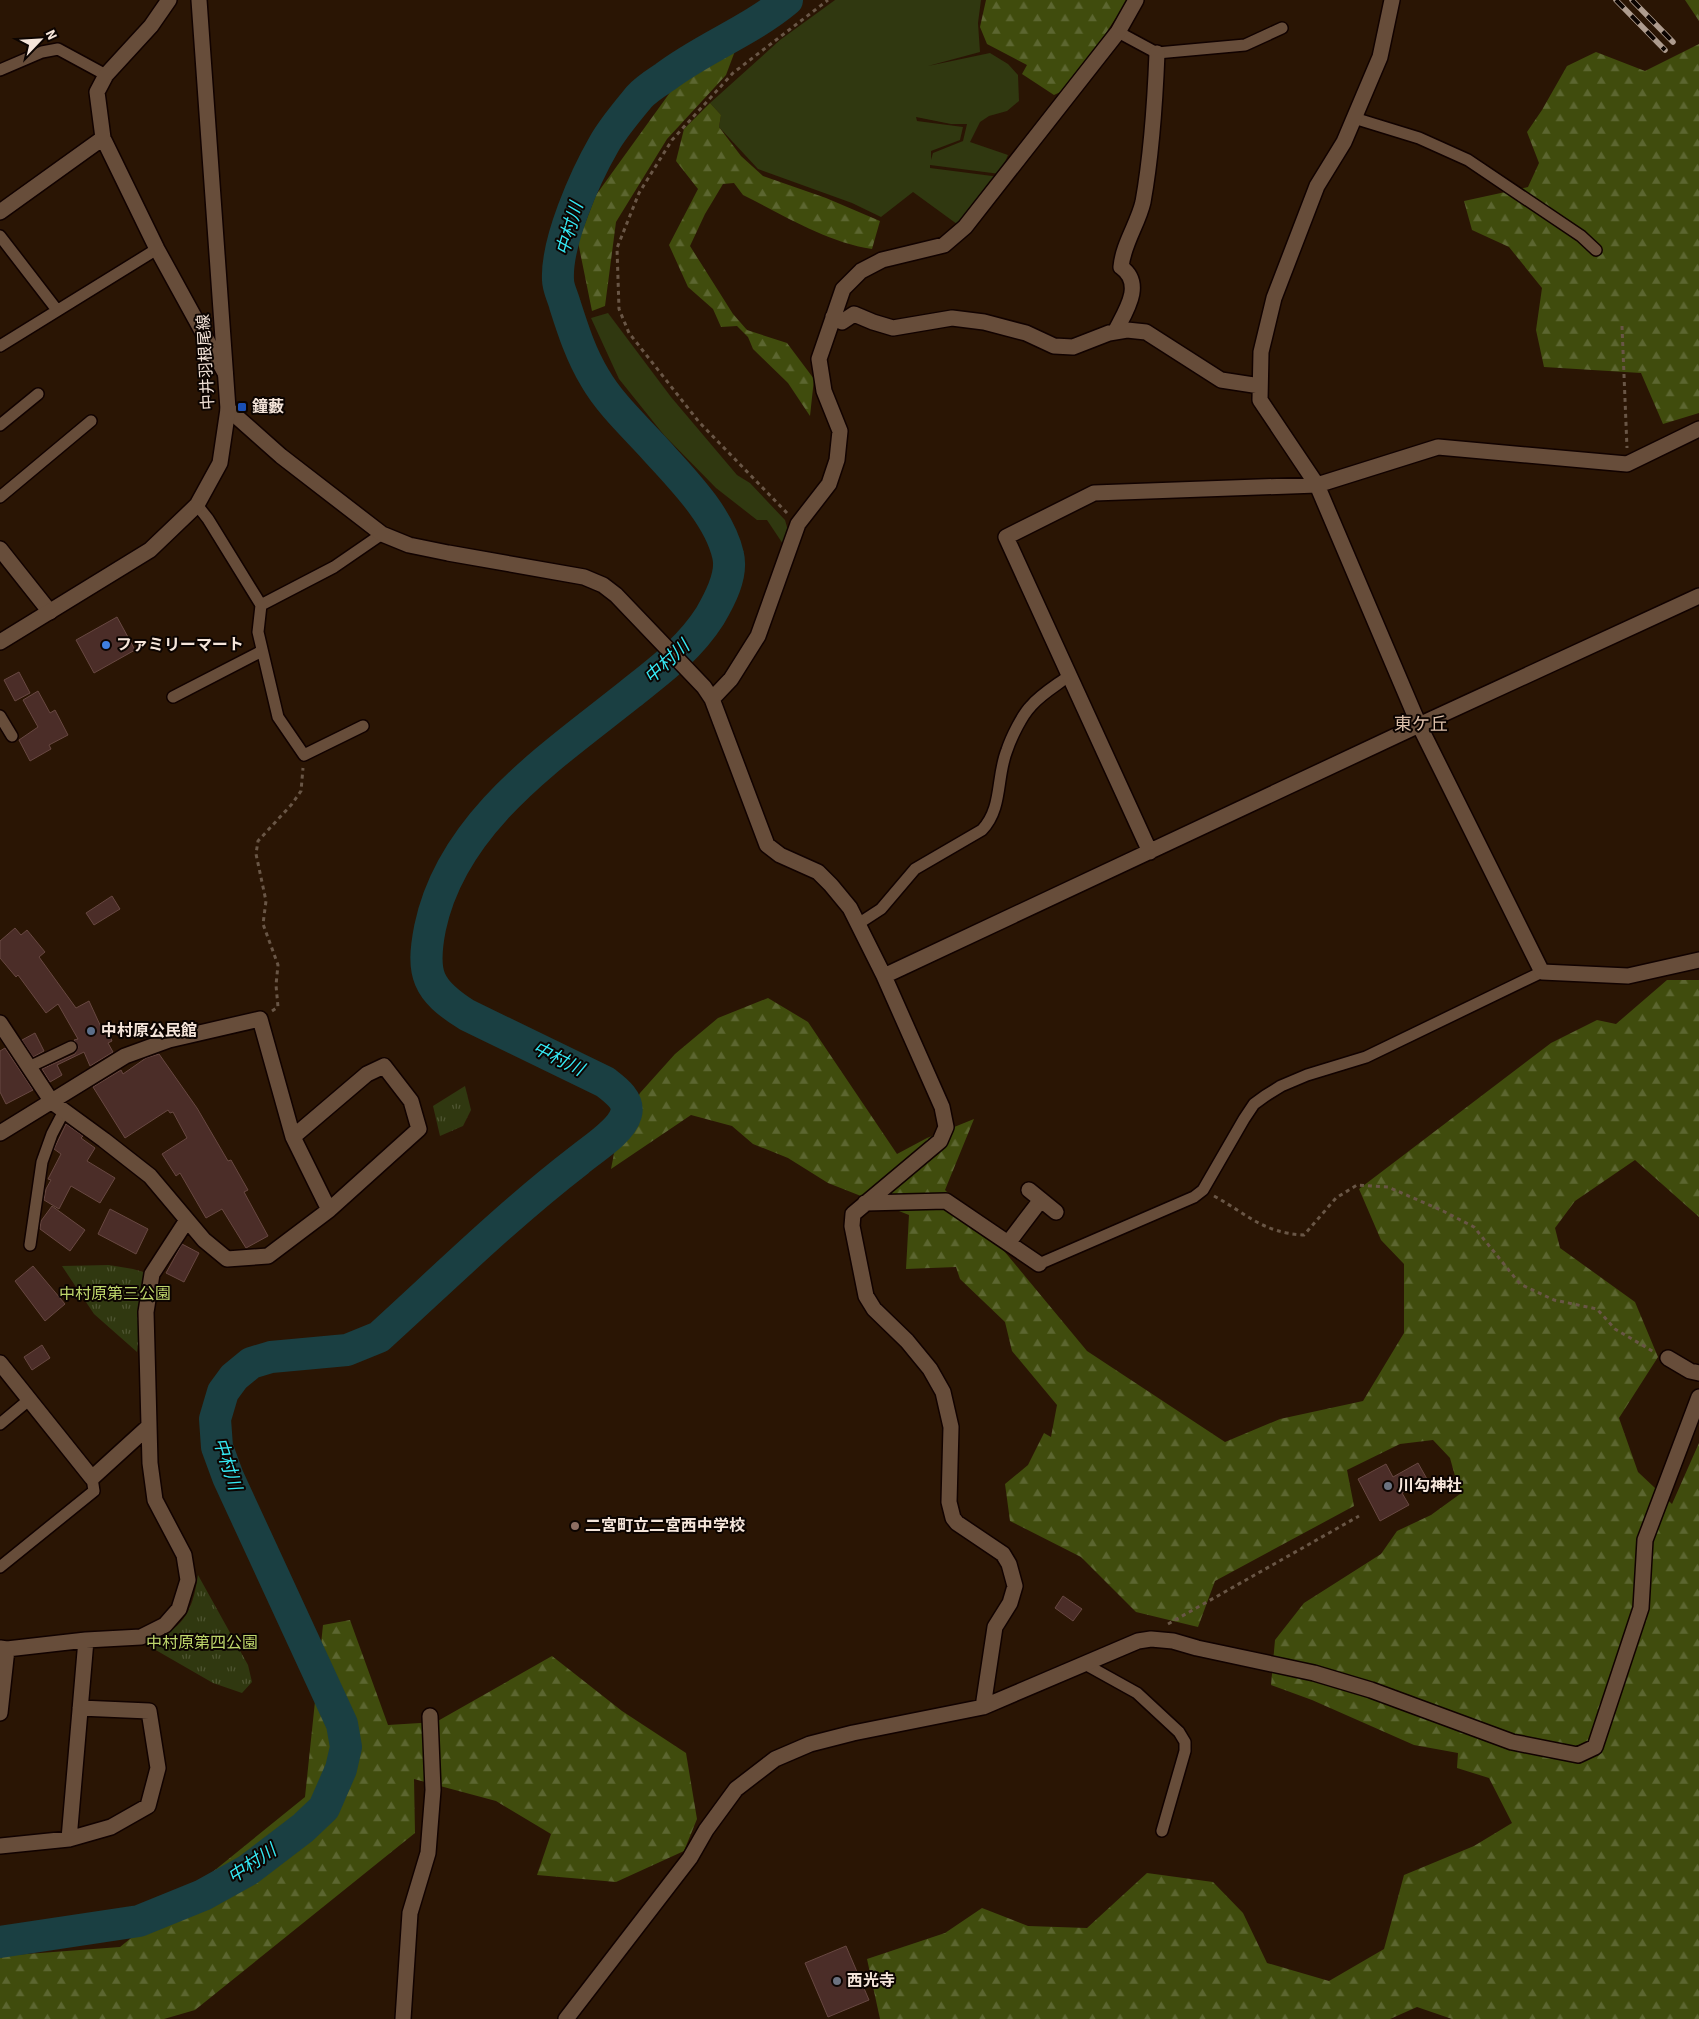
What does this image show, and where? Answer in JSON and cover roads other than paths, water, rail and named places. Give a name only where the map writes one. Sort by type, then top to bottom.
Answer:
[{"type":"street","points":[[168,0],[151,26],[106,75],[97,92],[103,138],[157,249],[225,373]]},
{"type":"street","name":"中井羽根尾線","points":[[0,642],[150,550],[197,505],[220,463],[228,409],[199,0]]},
{"type":"street","points":[[708,693],[731,679],[758,636],[798,524],[829,484],[838,460],[840,431],[824,391],[819,359],[843,289],[861,271],[891,258],[944,245],[965,227],[1118,32],[1136,0]]},
{"type":"street","points":[[1392,0],[1380,57],[1344,142],[1317,186],[1274,298],[1261,352],[1260,400],[1316,485],[1419,725],[1542,972],[1628,976],[1699,960]]},
{"type":"street","points":[[1115,332],[1130,300],[1133,283],[1130,273],[1121,267],[1122,256],[1142,204],[1153,137],[1158,53]]},
{"type":"street","points":[[0,212],[103,138]]},
{"type":"street","points":[[833,317],[842,322],[854,314],[893,328],[952,318],[984,322],[1026,333],[1054,346],[1073,347],[1115,332],[1127,330],[1146,332],[1221,380],[1260,386]]},
{"type":"street","points":[[228,409],[282,456],[382,534],[409,545],[448,554],[584,576],[603,585],[616,595],[656,635],[708,693],[767,844],[780,855],[818,872],[832,885],[850,908],[884,976],[942,1107],[946,1127],[940,1141],[853,1214],[852,1226],[866,1296],[874,1309],[907,1341],[930,1369],[943,1392],[952,1427],[949,1502],[953,1518],[957,1523],[1003,1554],[1010,1564],[1013,1575],[1013,1596],[995,1627],[983,1707]]},
{"type":"street","points":[[1150,852],[1006,537],[1094,492],[1316,485],[1438,447],[1628,464],[1699,430]]},
{"type":"street","points":[[0,549],[50,612]]},
{"type":"street","points":[[884,976],[1699,596]]},
{"type":"street","points":[[0,1133],[125,1056],[169,1040],[260,1019],[293,1138],[329,1210]]},
{"type":"street","points":[[0,1023],[52,1102],[150,1176],[204,1240],[227,1259],[268,1256],[329,1210],[419,1129],[411,1101],[384,1066],[367,1074],[293,1138]]},
{"type":"street","points":[[1029,1190],[1056,1212]]},
{"type":"street","points":[[1008,1243],[1040,1200]]},
{"type":"street","points":[[865,1203],[946,1201],[1038,1264]]},
{"type":"street","points":[[0,1714],[4,1648],[141,1637],[165,1625],[179,1609],[188,1580],[184,1555],[156,1500],[150,1463],[146,1312],[152,1274],[187,1220]]},
{"type":"street","points":[[1668,1358],[1699,1374]]},
{"type":"street","points":[[0,1363],[92,1478],[148,1427]]},
{"type":"street","points":[[566,2019],[690,1858],[706,1830],[736,1789],[775,1759],[810,1744],[853,1733],[983,1707],[1138,1641],[1151,1639],[1173,1641],[1197,1648],[1314,1673],[1371,1690],[1512,1742],[1578,1754],[1595,1746],[1641,1608],[1645,1540],[1699,1397]]},
{"type":"street","points":[[69,1839],[86,1640]]},
{"type":"street","points":[[0,1846],[69,1839],[111,1826],[148,1806],[158,1768],[150,1711],[80,1708]]},
{"type":"street","points":[[403,2019],[410,1913],[428,1853],[433,1790],[430,1716]]},
{"type":"lane","points":[[1118,32],[1158,53],[1245,45],[1282,28]]},
{"type":"lane","points":[[0,70],[42,52],[58,49],[106,75]]},
{"type":"lane","points":[[1354,118],[1419,138],[1468,160],[1581,236],[1596,250]]},
{"type":"lane","points":[[0,236],[57,310]]},
{"type":"lane","points":[[0,346],[157,249]]},
{"type":"lane","points":[[0,425],[38,394]]},
{"type":"lane","points":[[0,497],[91,421]]},
{"type":"lane","points":[[197,505],[208,519],[261,605],[258,632],[278,717],[304,755],[363,726]]},
{"type":"lane","points":[[261,605],[334,567],[382,534]]},
{"type":"lane","points":[[173,697],[262,651]]},
{"type":"lane","points":[[858,924],[881,909],[915,869],[982,830],[990,821],[996,804],[1006,751],[1019,726],[1030,706],[1070,675]]},
{"type":"lane","points":[[0,716],[12,736]]},
{"type":"lane","points":[[1038,1264],[1190,1200],[1203,1190],[1254,1104],[1273,1091],[1307,1075],[1366,1057],[1542,972]]},
{"type":"lane","points":[[29,1067],[71,1048]]},
{"type":"lane","points":[[30,1245],[42,1162],[52,1134],[64,1111]]},
{"type":"lane","points":[[0,1424],[30,1399]]},
{"type":"lane","points":[[0,1567],[94,1491],[92,1478]]},
{"type":"lane","points":[[1084,1663],[1137,1693],[1179,1732],[1185,1742],[1186,1751],[1162,1831]]},
{"type":"waterway","name":"中村川","points":[[0,1942],[139,1921],[203,1895],[248,1870],[303,1828],[324,1808],[341,1769],[346,1747],[342,1724],[228,1477],[217,1447],[215,1419],[223,1392],[234,1377],[251,1363],[271,1357],[347,1350],[379,1337],[502,1225],[612,1134],[623,1121],[626,1114],[626,1104],[617,1092],[605,1082],[467,1015],[443,997],[435,989],[430,979],[427,969],[427,944],[442,890],[459,856],[482,824],[538,768],[683,649],[702,628],[725,587],[729,571],[728,555],[716,525],[697,497],[601,388],[578,342],[560,289],[558,280],[559,265],[562,247],[573,210],[596,158],[620,120],[639,97],[651,86],[695,57],[758,21],[787,0]]},
{"type":"railway","points":[[1616,0],[1665,50]]},
{"type":"railway","points":[[1632,0],[1673,42]]},
{"type":"place","name":"鐘藪","points":[[242,407]]},
{"type":"place","name":"ファミリーマート","points":[[106,645]]},
{"type":"place","name":"中村原公民館","points":[[91,1031]]},
{"type":"place","name":"川勾神社","points":[[1388,1486]]},
{"type":"place","name":"二宮町立二宮西中学校","points":[[575,1526]]},
{"type":"place","name":"西光寺","points":[[837,1981]]},
{"type":"district","name":"東ケ丘","points":[[1421,724]]},
{"type":"park label","name":"中村原第三公園","points":[[115,1294]]},
{"type":"park label","name":"中村原第四公園","points":[[202,1643]]}]
